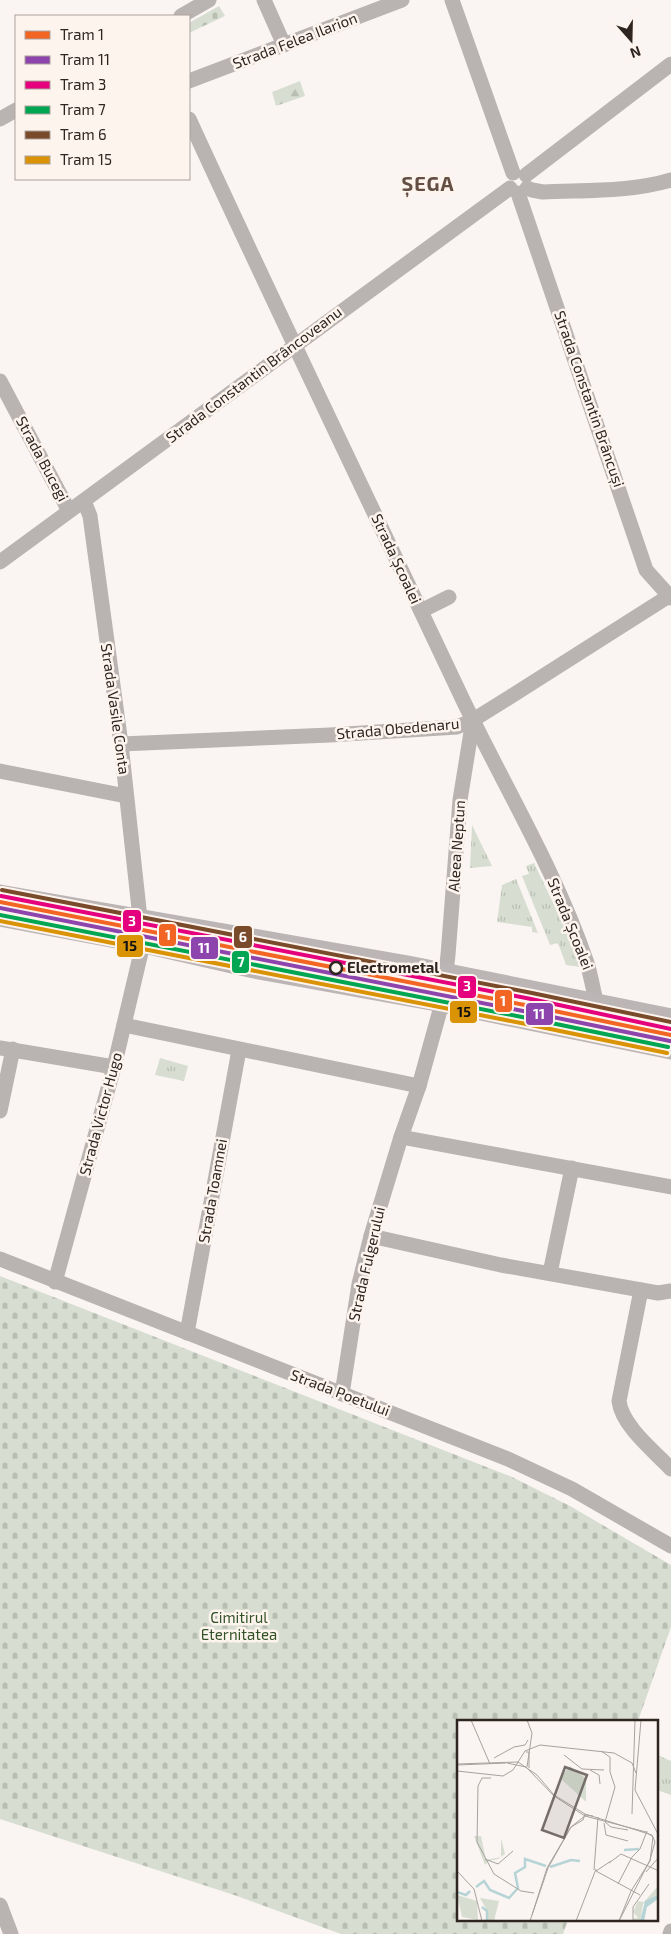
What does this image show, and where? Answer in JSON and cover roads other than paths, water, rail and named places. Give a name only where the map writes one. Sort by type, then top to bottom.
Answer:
[{"type":"main road","points":[[0,894],[446,973],[596,1001],[671,1018]]},
{"type":"main road","points":[[0,917],[143,944],[254,969],[442,1003],[671,1050]]},
{"type":"street","points":[[183,15],[209,0]]},
{"type":"street","points":[[264,0],[284,45]]},
{"type":"street","name":"Strada Felea Ilarion","points":[[190,82],[402,0]]},
{"type":"street","name":"Strada Constantin Brâncuși","points":[[452,0],[519,183],[646,570],[670,597]]},
{"type":"street","name":"Strada Constantin Brâncoveanu","points":[[0,562],[294,344],[519,183],[671,64]]},
{"type":"street","points":[[0,119],[15,111]]},
{"type":"street","name":"Strada Școalei","points":[[190,121],[473,720],[542,857],[564,905],[587,964],[596,1001]]},
{"type":"street","points":[[519,183],[543,192],[620,188],[649,185],[671,180]]},
{"type":"street","name":"Strada Bucegi","points":[[0,381],[69,511]]},
{"type":"street","name":"Strada Vasile Conta","points":[[84,501],[90,516],[121,744],[140,918]]},
{"type":"street","points":[[421,610],[449,597]]},
{"type":"street","name":"Strada Obedenaru","points":[[121,744],[330,735],[457,727],[473,720],[670,597]]},
{"type":"street","name":"Aleea Neptun","points":[[442,1003],[460,800],[473,720]]},
{"type":"street","points":[[0,771],[126,796]]},
{"type":"street","name":"Strada Victor Hugo","points":[[55,1282],[114,1067],[143,944]]},
{"type":"street","name":"Strada Fulgerului","points":[[342,1394],[359,1284],[371,1236],[401,1137],[419,1086],[442,1003]]},
{"type":"street","points":[[124,1025],[419,1086]]},
{"type":"street","points":[[0,1112],[7,1048],[114,1067]]},
{"type":"street","name":"Strada Toamnei","points":[[187,1334],[239,1050]]},
{"type":"street","points":[[401,1137],[671,1187]]},
{"type":"street","points":[[550,1273],[572,1168]]},
{"type":"street","points":[[371,1236],[501,1265],[658,1293],[671,1291]]},
{"type":"street","name":"Strada Poetului","points":[[0,1259],[542,1473],[671,1546]]},
{"type":"street","points":[[641,1290],[620,1401],[620,1410],[625,1420],[671,1469]]},
{"type":"street","points":[[0,1905],[11,1934]]},
{"type":"tram line","name":"6","points":[[2,890],[532,993],[671,1022]]},
{"type":"tram line","name":"3","points":[[1,896],[531,999],[671,1029]]},
{"type":"tram line","name":"1","points":[[0,902],[671,1035]]},
{"type":"tram line","name":"11","points":[[0,908],[670,1041]]},
{"type":"tram line","name":"7","points":[[0,915],[668,1047]]},
{"type":"tram line","name":"15","points":[[0,921],[667,1053]]},
{"type":"place","name":"Electrometal","points":[[336,968]]},
{"type":"district","name":"ȘEGA","points":[[428,184]]},
{"type":"park label","name":"Cimitirul Eternitatea","points":[[239,1626]]}]
